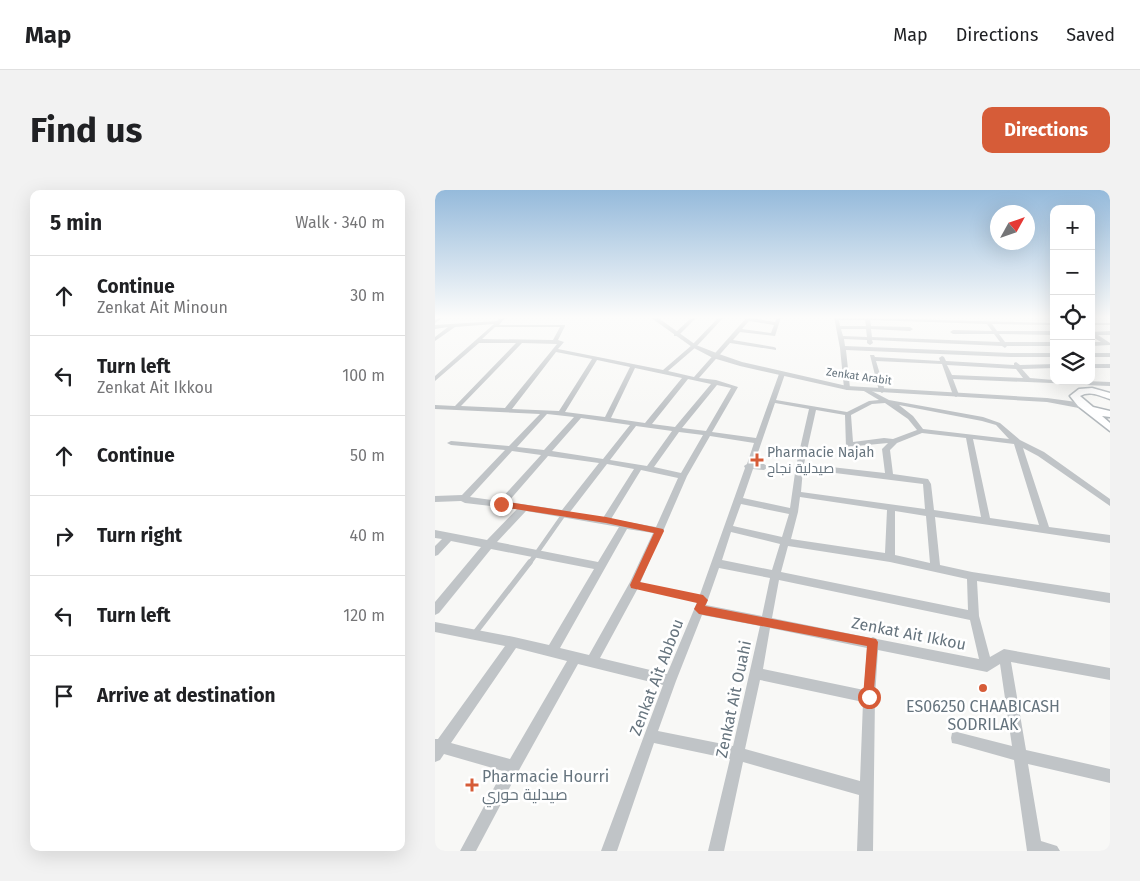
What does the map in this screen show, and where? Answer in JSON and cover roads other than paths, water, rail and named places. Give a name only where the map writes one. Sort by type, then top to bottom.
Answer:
[{"type":"main road","points":[[1077,386],[1103,393]]},
{"type":"main road","points":[[1077,386],[1087,408],[1110,428]]},
{"type":"main road","points":[[1087,408],[1110,414]]},
{"type":"street","points":[[435,379],[470,348]]},
{"type":"street","points":[[458,406],[514,348]]},
{"type":"street","points":[[665,371],[692,348]]},
{"type":"street","name":"Zenkat Arabit","points":[[698,348],[716,356],[782,374],[847,388],[882,392],[1047,400]]},
{"type":"street","points":[[695,379],[724,348]]},
{"type":"street","points":[[766,348],[773,349]]},
{"type":"street","points":[[847,388],[843,348],[1011,356],[1050,354]]},
{"type":"street","points":[[871,348],[882,392]]},
{"type":"street","points":[[937,348],[956,395]]},
{"type":"street","points":[[1006,348],[1028,380]]},
{"type":"street","points":[[508,409],[555,350],[665,371],[735,387],[683,476],[660,531],[634,585],[592,661]]},
{"type":"street","points":[[1095,355],[1109,355]]},
{"type":"street","points":[[561,413],[595,358]]},
{"type":"street","points":[[873,359],[1019,367],[1050,366]]},
{"type":"street","points":[[607,419],[633,366]]},
{"type":"street","points":[[1095,366],[1110,366]]},
{"type":"street","name":"Zenkat Ait Abbou","points":[[609,851],[739,500],[749,466],[782,374]]},
{"type":"street","points":[[647,425],[686,377]]},
{"type":"street","points":[[949,377],[1050,381]]},
{"type":"street","points":[[649,469],[677,429],[715,382]]},
{"type":"street","points":[[1047,400],[1077,386],[1110,384]]},
{"type":"street","points":[[866,390],[915,419],[921,431]]},
{"type":"street","points":[[1047,400],[1087,408]]},
{"type":"street","points":[[772,401],[848,414],[871,402],[885,401],[990,421],[1003,428],[1017,442],[1041,454],[1110,503]]},
{"type":"street","points":[[435,406],[561,413],[758,441]]},
{"type":"street","name":"Zenkat Ait Ouahi","points":[[716,851],[756,673],[775,576],[794,512],[800,466],[813,408]]},
{"type":"street","points":[[464,498],[545,413]]},
{"type":"street","points":[[848,414],[849,445],[884,440],[894,441]]},
{"type":"street","points":[[501,504],[579,416]]},
{"type":"street","points":[[565,514],[635,423]]},
{"type":"street","points":[[889,476],[886,449],[894,441],[921,431],[1017,442]]},
{"type":"street","points":[[969,436],[986,520]]},
{"type":"street","points":[[1017,442],[1045,529]]},
{"type":"street","points":[[451,443],[512,448],[606,461],[683,476]]},
{"type":"street","points":[[749,466],[764,467]]},
{"type":"street","points":[[800,466],[889,476],[926,483],[935,567]]},
{"type":"street","points":[[606,520],[639,467]]},
{"type":"street","points":[[797,494],[1110,539]]},
{"type":"street","points":[[436,500],[464,498],[468,501],[524,507],[660,531]]},
{"type":"street","points":[[739,500],[794,512]]},
{"type":"street","points":[[435,610],[524,507]]},
{"type":"street","points":[[889,558],[891,508]]},
{"type":"street","points":[[553,651],[599,566],[625,524]]},
{"type":"street","points":[[728,528],[786,542],[889,558],[972,576],[1110,598]]},
{"type":"street","points":[[435,534],[491,543],[599,566]]},
{"type":"street","points":[[435,552],[449,537]]},
{"type":"street","points":[[715,563],[974,616]]},
{"type":"street","points":[[972,576],[974,616],[987,666],[1003,655],[1110,674]]},
{"type":"street","name":"Zenkat Ait Ikkou","points":[[701,604],[765,621],[987,666]]},
{"type":"street","points":[[435,627],[514,642],[671,681]]},
{"type":"street","points":[[513,767],[437,748],[514,642]]},
{"type":"street","points":[[865,851],[869,697],[873,642]]},
{"type":"street","points":[[1003,655],[1035,849],[1052,851]]},
{"type":"street","points":[[467,851],[576,657]]},
{"type":"street","points":[[756,673],[869,697]]},
{"type":"street","points":[[651,736],[738,754],[866,790]]},
{"type":"street","points":[[957,738],[1019,755],[1110,776]]},
{"type":"lane","points":[[474,634],[565,514]]},
{"type":"lane","points":[[634,585],[701,604]]},
{"type":"place","name":"Pharmacie Najah صيدلية نجاح","points":[[757,460]]},
{"type":"place","name":"ES06250 CHAABICASH SODRILAK","points":[[983,688]]},
{"type":"place","name":"Pharmacie Hourri صيدلية حوري","points":[[472,785]]}]
